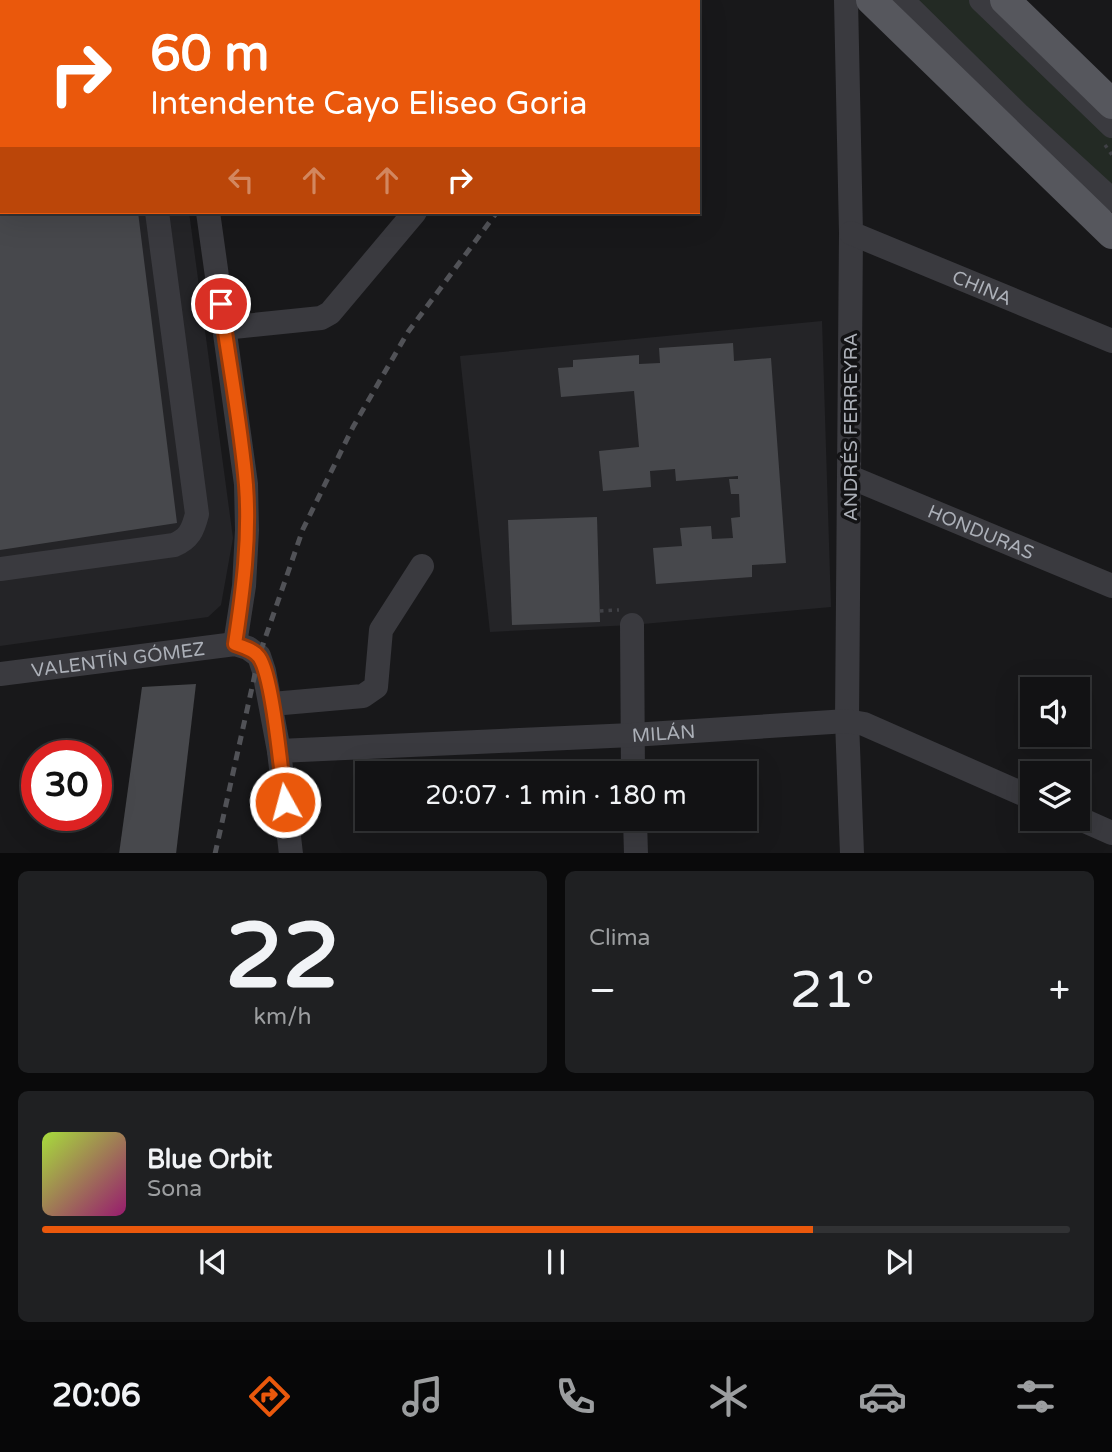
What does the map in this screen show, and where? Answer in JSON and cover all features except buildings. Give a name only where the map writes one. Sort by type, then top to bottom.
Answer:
[{"type":"main road","points":[[871,0],[1112,234]]},
{"type":"main road","points":[[1005,0],[1112,104]]},
{"type":"street","name":"ANDRÉS FERREYRA","points":[[846,0],[851,233],[847,721],[852,853]]},
{"type":"street","points":[[902,0],[1018,114],[1112,200]]},
{"type":"street","points":[[981,0],[1112,126]]},
{"type":"street","points":[[0,569],[174,545],[186,540],[194,528],[197,514],[158,214]]},
{"type":"street","points":[[208,214],[246,484],[244,586],[235,644],[248,648],[259,656],[264,671],[279,751],[291,853]]},
{"type":"street","points":[[224,328],[321,318],[330,313],[413,214]]},
{"type":"street","name":"CHINA","points":[[851,233],[1112,341]]},
{"type":"street","name":"HONDURAS","points":[[850,477],[1112,586]]},
{"type":"street","points":[[272,704],[363,696],[370,693],[376,687],[381,630],[422,566]]},
{"type":"street","points":[[632,625],[633,761]]},
{"type":"street","name":"VALENTÍN GÓMEZ","points":[[0,674],[235,644]]},
{"type":"street","name":"MILÁN","points":[[279,751],[632,735],[847,721],[864,724],[1020,793]]},
{"type":"street","points":[[1090,823],[1112,832]]},
{"type":"street","points":[[635,831],[636,853]]},
{"type":"shaded area","points":[[907,0],[971,0],[1112,136],[1112,193]]},
{"type":"shaded area","points":[[0,214],[189,214],[233,538],[221,605],[208,617],[0,646]]},
{"type":"shaded area","points":[[822,321],[831,607],[632,625],[490,632],[460,356]]},
{"type":"railway","points":[[215,853],[259,656],[303,529],[353,427],[408,332],[496,214]]},
{"type":"route","points":[[221,304],[246,484],[244,586],[235,644],[248,648],[259,656],[264,671],[271,700],[285,802]]}]
